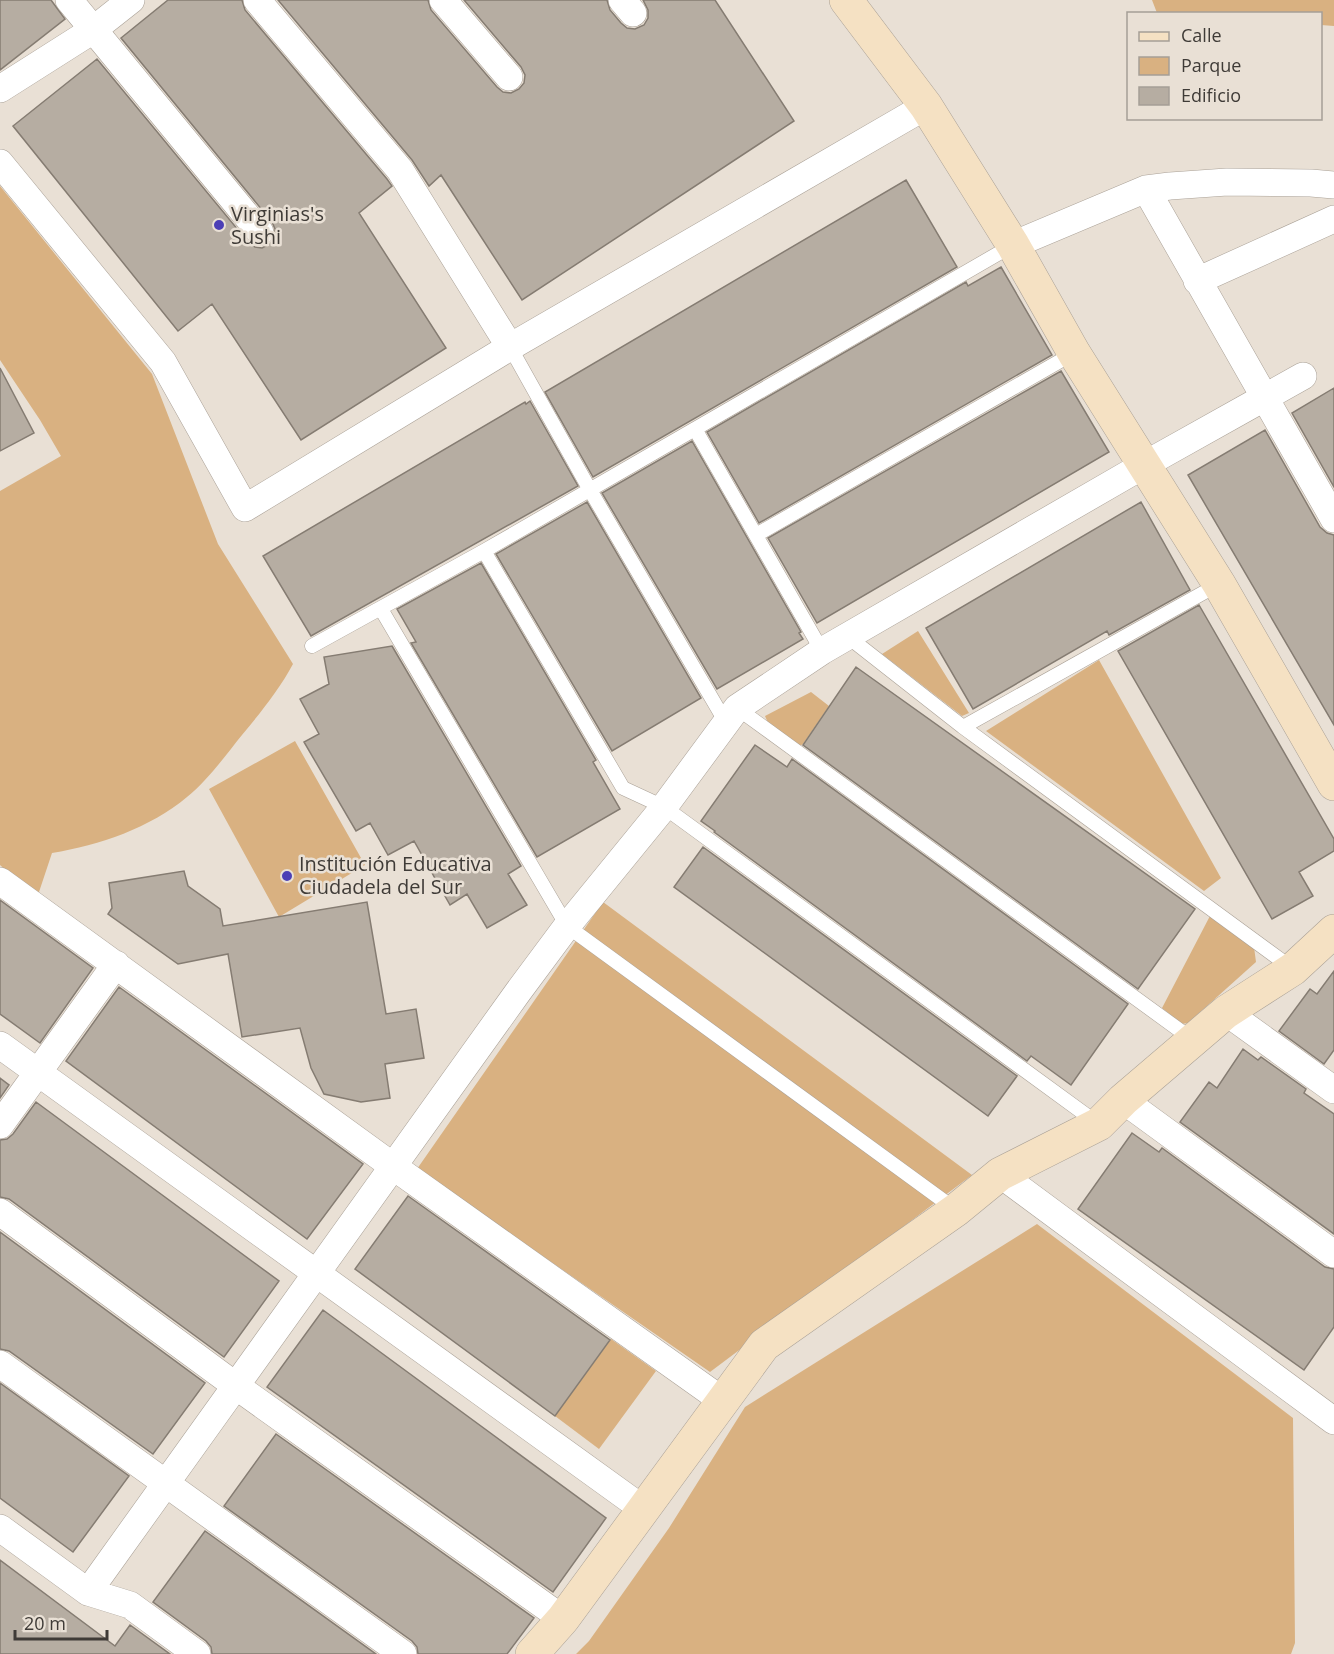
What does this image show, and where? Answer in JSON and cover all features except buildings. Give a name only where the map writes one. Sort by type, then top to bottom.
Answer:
[{"type":"street","points":[[69,0],[260,232]]},
{"type":"street","points":[[0,89],[93,30],[131,0]]},
{"type":"street","points":[[257,0],[400,170],[510,347]]},
{"type":"street","points":[[443,0],[509,77]]},
{"type":"street","points":[[846,0],[926,106],[1013,245],[1074,353],[1219,584],[1334,784]]},
{"type":"street","points":[[0,163],[163,362],[245,508],[510,347],[926,106]]},
{"type":"street","points":[[1013,245],[1146,189],[1227,182],[1334,185]]},
{"type":"street","points":[[1146,189],[1334,519]]},
{"type":"street","points":[[1197,281],[1334,219]]},
{"type":"street","points":[[88,1592],[518,992],[567,926],[664,807],[731,715],[822,651],[1144,465],[1304,376]]},
{"type":"street","points":[[0,881],[394,1167],[723,1401]]},
{"type":"street","points":[[532,1654],[563,1619],[764,1345],[956,1210],[1000,1173],[1099,1124],[1123,1100],[1226,1012],[1293,969],[1334,931]]},
{"type":"street","points":[[0,1125],[116,964]]},
{"type":"street","points":[[1226,1012],[1334,1090]]},
{"type":"street","points":[[0,1045],[643,1509]]},
{"type":"street","points":[[1123,1100],[1334,1254]]},
{"type":"street","points":[[1000,1173],[1332,1417]]},
{"type":"street","points":[[0,1212],[236,1386],[563,1619]]},
{"type":"street","points":[[0,1364],[165,1485],[403,1654]]},
{"type":"street","points":[[0,1528],[88,1592],[130,1605],[197,1654]]},
{"type":"lane","points":[[312,646],[484,551],[1013,245]]},
{"type":"lane","points":[[510,347],[590,490],[731,715],[1193,1040]]},
{"type":"lane","points":[[756,535],[1074,353]]},
{"type":"lane","points":[[695,429],[822,651]]},
{"type":"lane","points":[[484,551],[623,788],[664,807],[1099,1124]]},
{"type":"lane","points":[[963,727],[1219,584]]},
{"type":"lane","points":[[381,609],[567,926],[956,1210]]},
{"type":"lane","points":[[848,636],[963,727],[1293,969]]},
{"type":"green space","points":[[1152,0],[1334,0],[1334,26],[1322,25],[1322,12],[1157,12]]},
{"type":"green space","points":[[0,186],[152,374],[218,544],[293,664],[263,709],[216,768],[195,790],[157,818],[124,834],[52,853],[37,898],[0,865],[0,491],[61,456],[0,360]]},
{"type":"green space","points":[[918,631],[969,713],[962,716],[882,654]]},
{"type":"green space","points":[[1099,660],[1221,878],[1204,891],[986,731]]},
{"type":"green space","points":[[811,692],[829,706],[803,744],[798,747],[768,723],[765,716]]},
{"type":"green space","points":[[295,741],[365,865],[279,917],[209,789]]},
{"type":"green space","points":[[603,902],[972,1175],[710,1372],[417,1169]]},
{"type":"green space","points":[[1211,914],[1254,947],[1256,962],[1188,1023],[1182,1024],[1162,1008]]},
{"type":"green space","points":[[1037,1224],[1293,1418],[1295,1643],[1291,1654],[576,1654],[589,1641],[669,1528],[745,1407]]},
{"type":"green space","points":[[611,1339],[656,1371],[599,1449],[555,1416]]},
{"type":"place","name":"Virginias's Sushi","points":[[219,225]]},
{"type":"place","name":"Institución Educativa Ciudadela del Sur","points":[[287,876]]}]
